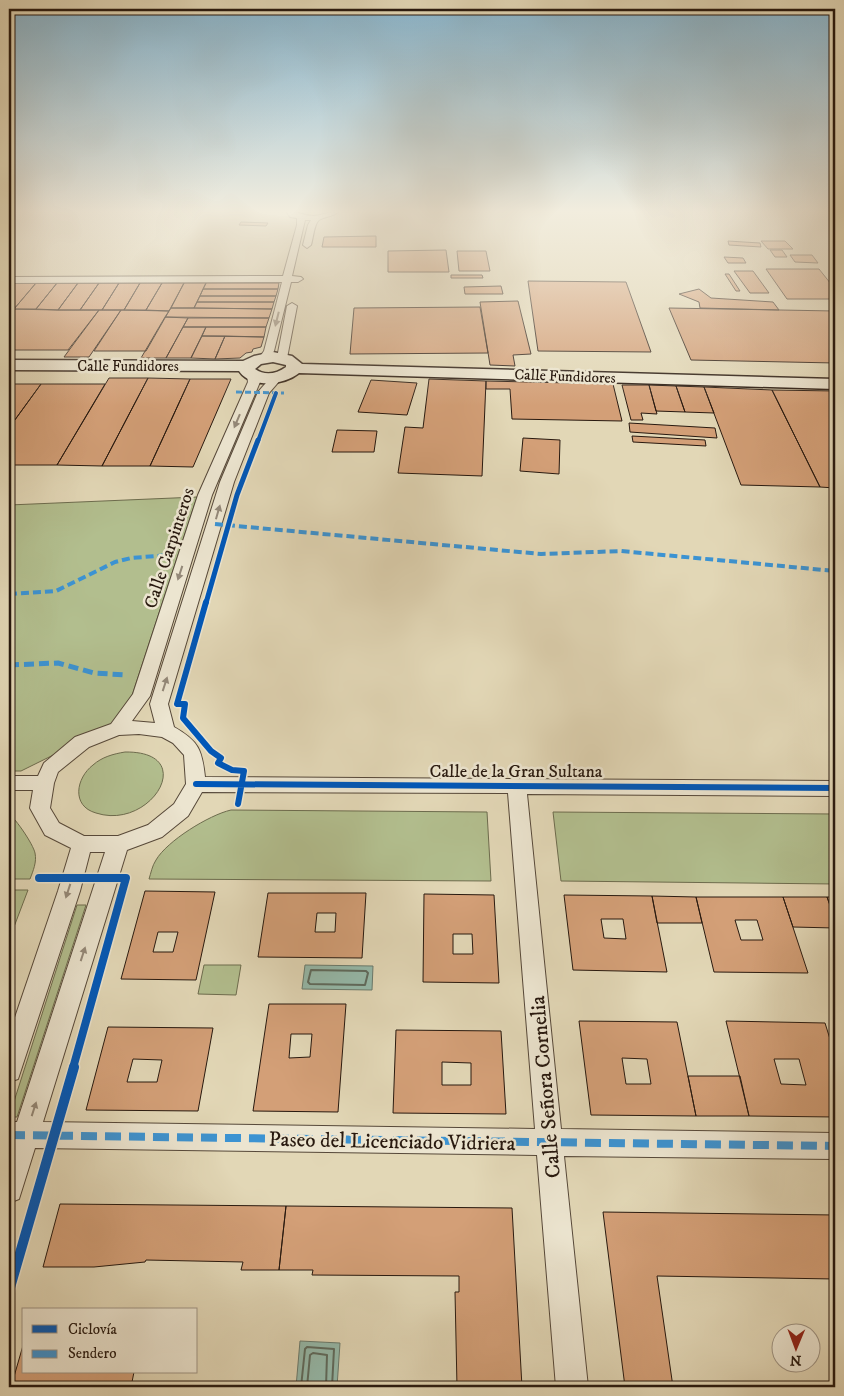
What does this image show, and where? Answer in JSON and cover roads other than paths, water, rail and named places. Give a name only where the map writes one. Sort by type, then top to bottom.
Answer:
[{"type":"street","points":[[282,358],[296,276]]},
{"type":"street","points":[[9,280],[295,282]]},
{"type":"street","points":[[264,358],[269,351],[295,282]]},
{"type":"street","points":[[250,371],[256,360],[264,358],[282,358],[294,363],[295,368],[288,374],[276,378]]},
{"type":"street","name":"Calle Fundidores","points":[[9,365],[250,371],[276,378]]},
{"type":"street","name":"Calle Fundidores","points":[[295,368],[835,384]]},
{"type":"street","name":"Calle Carpinteros","points":[[117,729],[141,696],[205,495],[254,382],[250,371]]},
{"type":"street","name":"Calle Carpinteros","points":[[166,731],[159,704],[227,482],[264,392],[276,378]]},
{"type":"street","points":[[139,727],[166,731],[179,738],[193,753],[196,784],[181,810],[155,831],[118,844],[82,844],[52,829],[40,808],[44,783],[52,768],[82,742],[117,729],[139,727]]},
{"type":"street","points":[[9,782],[44,783]]},
{"type":"street","name":"Calle de la Gran Sultana","points":[[196,784],[835,788]]},
{"type":"street","name":"Calle Señora Cornelia","points":[[517,786],[572,1387]]},
{"type":"street","points":[[9,1070],[69,891],[82,844]]},
{"type":"street","points":[[9,1189],[17,1135],[118,844]]},
{"type":"street","name":"Paseo del Licenciado Vidriera","points":[[17,1135],[835,1146]]},
{"type":"water","points":[[305,965],[373,966],[372,990],[302,989]]},
{"type":"water","points":[[300,1341],[340,1343],[337,1387],[296,1387]]}]
